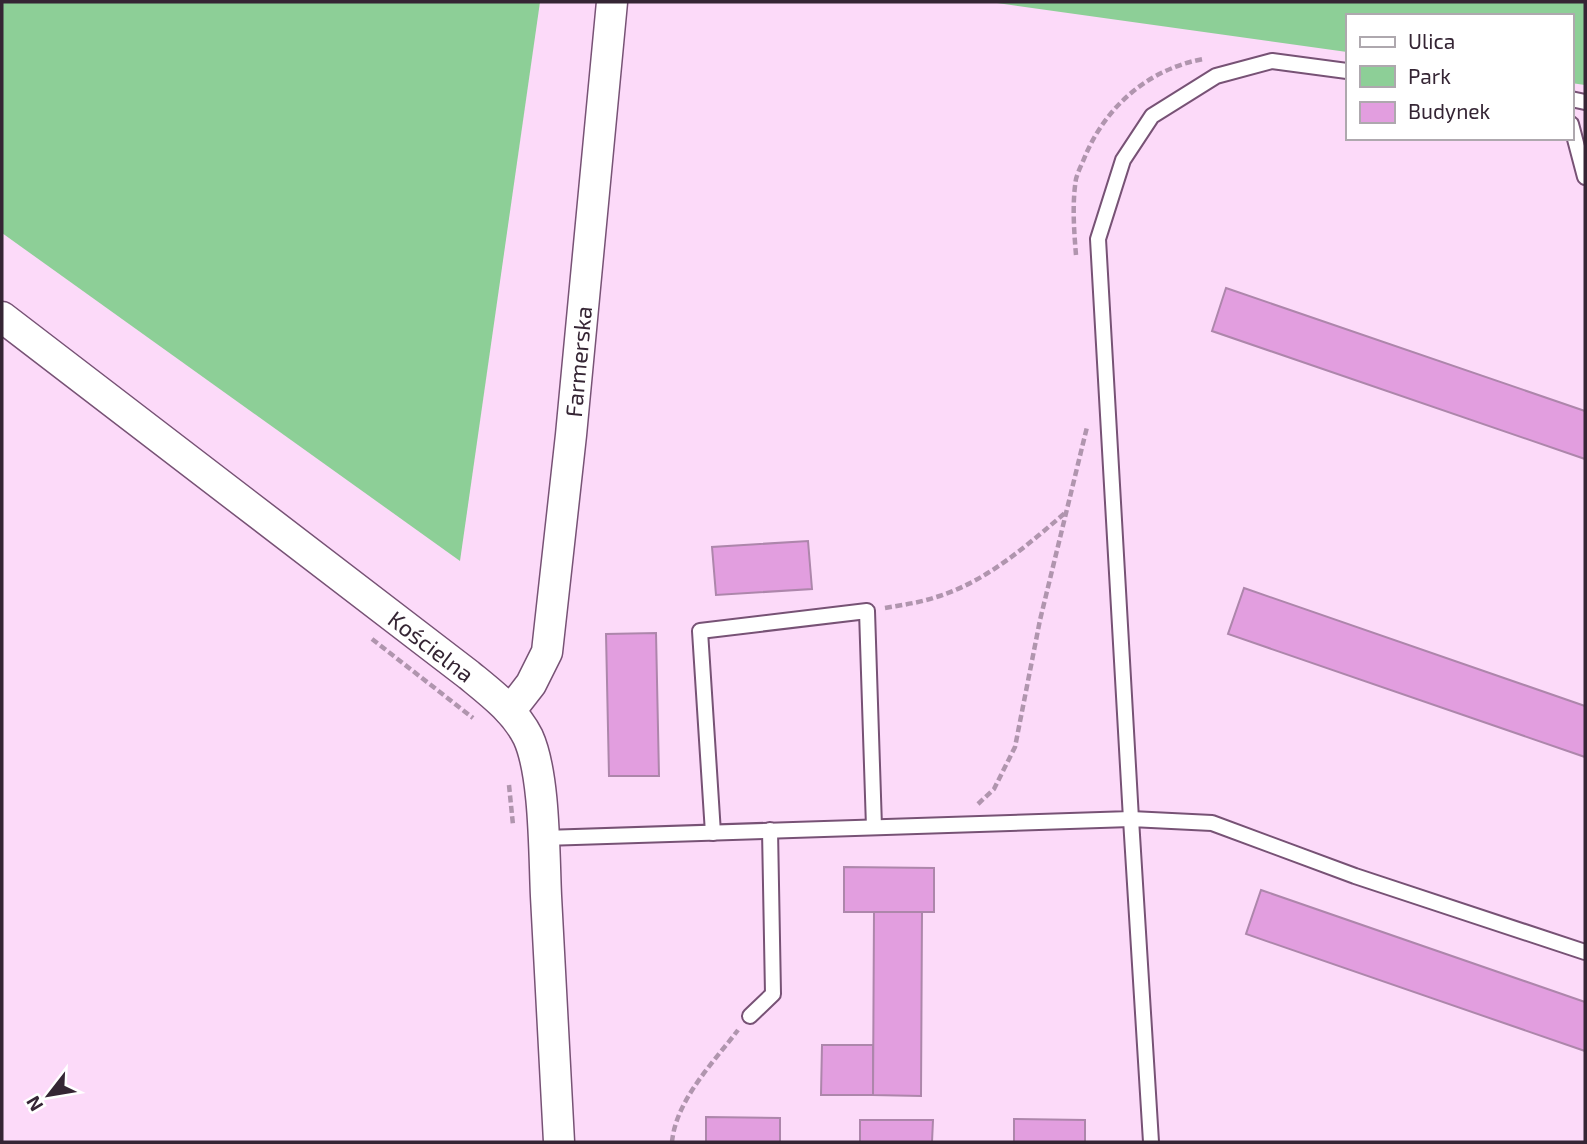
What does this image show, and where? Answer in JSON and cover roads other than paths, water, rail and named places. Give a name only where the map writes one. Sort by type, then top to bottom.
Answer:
[{"type":"street","name":"Farmerska","points":[[510,711],[531,684],[547,652],[573,422],[612,2]]},
{"type":"street","name":"Kościelna","points":[[2,317],[469,675],[510,711],[523,729],[534,756],[544,838],[559,1142]]},
{"type":"lane","points":[[1151,1142],[1098,239],[1123,160],[1152,116],[1216,76],[1272,61],[1346,71]]},
{"type":"lane","points":[[1573,132],[1585,177]]},
{"type":"lane","points":[[713,833],[700,631],[867,611],[874,827]]},
{"type":"lane","points":[[544,838],[1131,819],[1212,823],[1355,876],[1585,952]]},
{"type":"lane","points":[[750,1016],[773,993],[771,831]]}]
